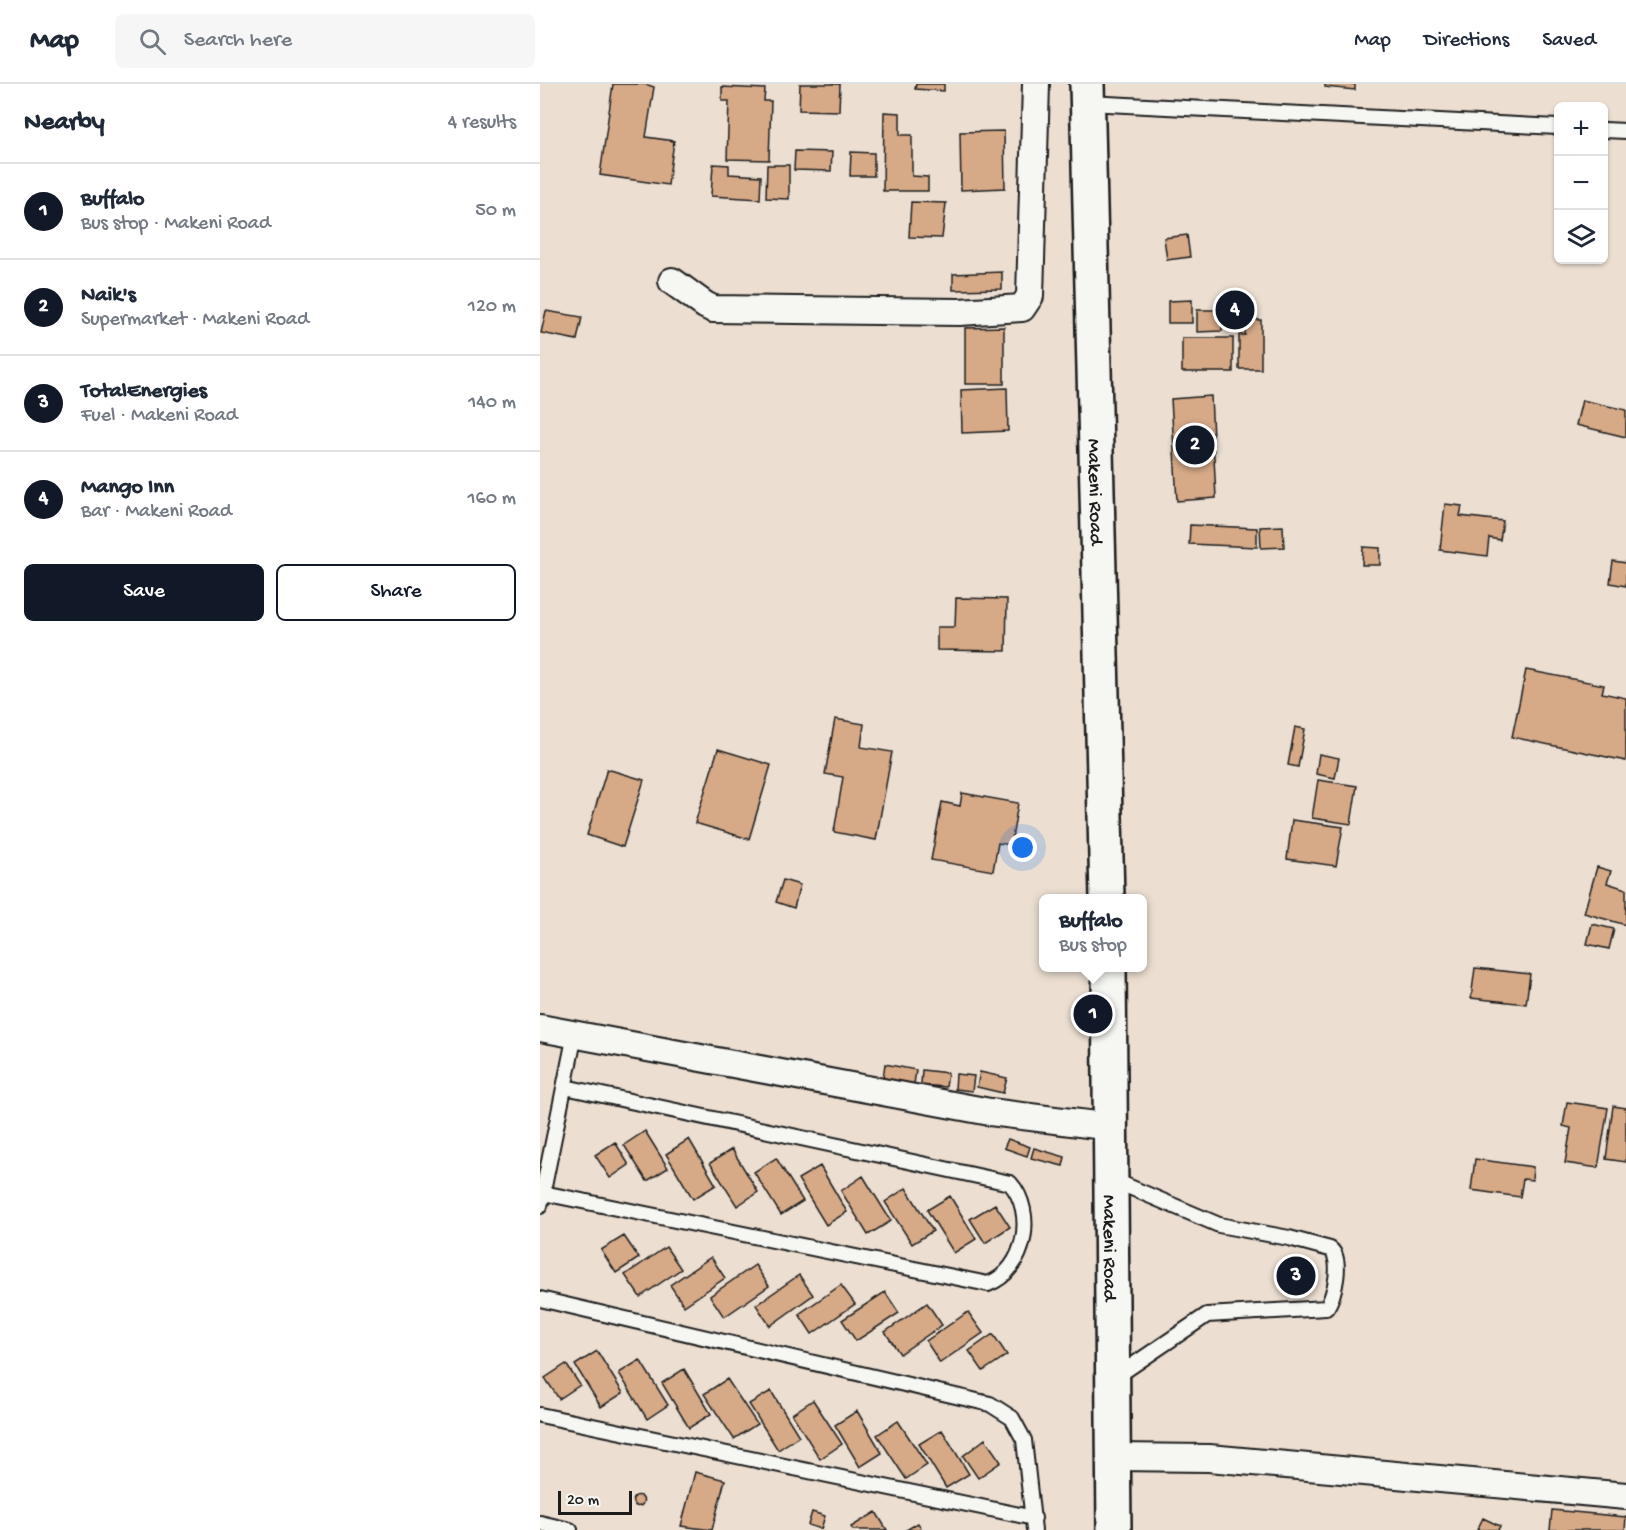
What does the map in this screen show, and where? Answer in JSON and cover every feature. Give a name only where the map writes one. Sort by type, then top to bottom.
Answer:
[{"type":"main road","name":"Makeni Road","points":[[1087,94],[1107,894]]},
{"type":"main road","name":"Makeni Road","points":[[1109,972],[1113,1180],[1114,1530]]},
{"type":"street","points":[[672,281],[713,309],[959,312],[1022,308],[1030,296],[1036,84]]},
{"type":"street","points":[[540,1028],[990,1112],[1112,1126]]},
{"type":"street","points":[[1113,1457],[1209,1458],[1626,1496]]},
{"type":"lane","points":[[1087,94],[1554,128]]},
{"type":"lane","points":[[1608,130],[1626,131]]},
{"type":"lane","points":[[565,1087],[1010,1183],[1023,1204],[1024,1229],[1019,1254],[1001,1279],[988,1284],[541,1199],[575,1034]]},
{"type":"lane","points":[[1113,1180],[1219,1226],[1289,1238],[1330,1249],[1335,1252],[1337,1260],[1334,1300],[1326,1308],[1208,1315],[1113,1379]]},
{"type":"lane","points":[[540,1299],[990,1404],[1012,1418],[1024,1440],[1034,1524],[540,1415]]},
{"type":"lane","points":[[540,1523],[570,1530]]},
{"type":"building","points":[[613,84],[645,84],[654,87],[646,137],[674,141],[668,185],[600,175]]},
{"type":"building","points":[[800,84],[840,84],[839,111],[799,110]]},
{"type":"building","points":[[916,84],[944,84],[944,91],[915,89]]},
{"type":"building","points":[[1325,84],[1355,84],[1355,90],[1325,87]]},
{"type":"building","points":[[722,87],[765,89],[764,101],[771,101],[769,160],[727,159],[729,101],[722,101]]},
{"type":"building","points":[[884,112],[900,113],[900,135],[912,135],[912,176],[928,177],[928,191],[883,191]]},
{"type":"building","points":[[1004,131],[1005,188],[961,190],[960,132]]},
{"type":"building","points":[[795,151],[832,152],[831,171],[794,170]]},
{"type":"building","points":[[851,152],[874,153],[874,176],[850,176]]},
{"type":"building","points":[[713,164],[729,165],[729,174],[761,176],[760,199],[711,196]]},
{"type":"building","points":[[767,165],[789,165],[789,199],[766,198]]},
{"type":"building","points":[[911,202],[946,203],[942,238],[909,237]]},
{"type":"building","points":[[1187,235],[1190,257],[1167,260],[1164,238]]},
{"type":"building","points":[[1002,272],[1002,289],[953,290],[953,274]]},
{"type":"building","points":[[1192,300],[1192,323],[1168,323],[1168,301]]},
{"type":"building","points":[[1197,310],[1222,310],[1222,331],[1197,332]]},
{"type":"building","points":[[546,311],[582,317],[577,340],[541,333]]},
{"type":"building","points":[[1245,320],[1261,320],[1261,369],[1239,369],[1239,335],[1245,335]]},
{"type":"building","points":[[1004,327],[1004,384],[965,384],[965,328]]},
{"type":"building","points":[[1182,338],[1233,338],[1233,372],[1182,372]]},
{"type":"building","points":[[1007,388],[1008,431],[962,433],[961,390]]},
{"type":"building","points":[[1211,396],[1216,498],[1177,501],[1171,399]]},
{"type":"building","points":[[1582,400],[1626,410],[1626,437],[1576,425]]},
{"type":"building","points":[[1445,504],[1462,506],[1460,516],[1503,521],[1500,540],[1489,538],[1487,556],[1440,550]]},
{"type":"building","points":[[1190,525],[1257,528],[1257,547],[1189,544]]},
{"type":"building","points":[[1283,526],[1284,547],[1261,548],[1260,527]]},
{"type":"building","points":[[1363,547],[1380,548],[1380,565],[1362,565]]},
{"type":"building","points":[[1613,561],[1626,563],[1626,586],[1610,583]]},
{"type":"building","points":[[956,598],[1007,599],[1006,651],[937,650],[937,627],[955,627]]},
{"type":"building","points":[[1526,670],[1604,685],[1602,693],[1626,698],[1626,761],[1512,737]]},
{"type":"building","points":[[835,719],[864,724],[861,747],[892,752],[876,840],[834,832],[843,777],[825,774]]},
{"type":"building","points":[[1295,727],[1305,729],[1298,767],[1288,765]]},
{"type":"building","points":[[718,749],[771,765],[749,839],[695,823]]},
{"type":"building","points":[[1319,754],[1339,758],[1335,778],[1316,774]]},
{"type":"building","points":[[607,769],[644,780],[623,847],[587,835]]},
{"type":"building","points":[[1318,780],[1357,786],[1351,824],[1312,818]]},
{"type":"building","points":[[962,793],[1018,803],[1011,845],[998,843],[993,871],[931,860],[942,802],[960,806]]},
{"type":"building","points":[[1292,820],[1343,827],[1336,866],[1287,859]]},
{"type":"building","points":[[1597,867],[1611,871],[1607,883],[1626,889],[1626,925],[1584,913]]},
{"type":"building","points":[[783,880],[800,885],[794,908],[776,902]]},
{"type":"building","points":[[1592,924],[1614,929],[1609,949],[1587,944]]},
{"type":"building","points":[[1475,968],[1530,974],[1526,1004],[1471,998]]},
{"type":"building","points":[[885,1064],[916,1070],[914,1084],[883,1078]]},
{"type":"building","points":[[922,1070],[948,1073],[946,1087],[921,1085]]},
{"type":"building","points":[[980,1072],[1007,1078],[1003,1093],[977,1087]]},
{"type":"building","points":[[956,1074],[974,1076],[972,1091],[955,1089]]},
{"type":"building","points":[[1567,1102],[1608,1108],[1598,1168],[1565,1163],[1571,1128],[1563,1126]]},
{"type":"building","points":[[1613,1106],[1626,1108],[1626,1162],[1606,1159]]},
{"type":"building","points":[[645,1131],[668,1168],[647,1181],[624,1145]]},
{"type":"building","points":[[689,1139],[716,1185],[693,1199],[666,1154]]},
{"type":"building","points":[[1008,1139],[1030,1147],[1027,1156],[1004,1148]]},
{"type":"building","points":[[615,1142],[629,1165],[610,1178],[595,1155]]},
{"type":"building","points":[[1034,1148],[1065,1157],[1063,1166],[1031,1158]]},
{"type":"building","points":[[732,1149],[758,1192],[737,1206],[710,1163]]},
{"type":"building","points":[[776,1158],[803,1201],[781,1215],[754,1172]]},
{"type":"building","points":[[1475,1159],[1533,1167],[1532,1180],[1523,1179],[1520,1197],[1471,1190]]},
{"type":"building","points":[[820,1166],[847,1212],[826,1225],[798,1179]]},
{"type":"building","points":[[863,1176],[891,1221],[868,1235],[841,1191]]},
{"type":"building","points":[[906,1188],[933,1231],[912,1244],[885,1202]]},
{"type":"building","points":[[950,1196],[976,1239],[954,1253],[927,1210]]},
{"type":"building","points":[[995,1204],[1010,1227],[985,1243],[970,1219]]},
{"type":"building","points":[[624,1236],[639,1258],[616,1273],[601,1250]]},
{"type":"building","points":[[666,1247],[681,1269],[640,1297],[625,1275]]},
{"type":"building","points":[[711,1257],[725,1278],[684,1306],[670,1285]]},
{"type":"building","points":[[755,1265],[769,1286],[724,1317],[710,1296]]},
{"type":"building","points":[[799,1275],[813,1295],[770,1326],[756,1305]]},
{"type":"building","points":[[841,1285],[855,1304],[812,1334],[799,1314]]},
{"type":"building","points":[[885,1292],[899,1313],[856,1341],[842,1320]]},
{"type":"building","points":[[927,1303],[942,1325],[900,1354],[885,1332]]},
{"type":"building","points":[[968,1312],[983,1333],[940,1363],[926,1341]]},
{"type":"building","points":[[993,1334],[1007,1355],[983,1371],[969,1351]]},
{"type":"building","points":[[597,1351],[623,1393],[601,1407],[575,1365]]},
{"type":"building","points":[[640,1360],[668,1405],[647,1419],[619,1373]]},
{"type":"building","points":[[566,1364],[580,1385],[559,1399],[545,1378]]},
{"type":"building","points":[[684,1369],[711,1414],[689,1428],[662,1383]]},
{"type":"building","points":[[727,1379],[757,1424],[734,1439],[704,1394]]},
{"type":"building","points":[[771,1391],[799,1436],[778,1450],[749,1404]]},
{"type":"building","points":[[813,1400],[842,1444],[820,1459],[792,1414]]},
{"type":"building","points":[[857,1411],[882,1453],[860,1467],[835,1425]]},
{"type":"building","points":[[898,1421],[927,1465],[906,1479],[877,1435]]},
{"type":"building","points":[[942,1430],[969,1474],[946,1488],[919,1444]]},
{"type":"building","points":[[985,1439],[1001,1462],[978,1478],[963,1456]]},
{"type":"building","points":[[695,1472],[725,1480],[712,1530],[681,1526]]},
{"type":"building","points":[[638,1496],[642,1497],[642,1505],[638,1506],[634,1505],[633,1501],[634,1497]]},
{"type":"building","points":[[1552,1510],[1626,1517],[1625,1530],[1550,1530]]},
{"type":"building","points":[[812,1512],[825,1516],[821,1529],[808,1525]]},
{"type":"building","points":[[876,1512],[887,1530],[853,1530],[851,1527]]},
{"type":"building","points":[[1483,1518],[1500,1526],[1498,1530],[1477,1530]]},
{"type":"building","points":[[918,1523],[922,1530],[906,1530]]},
{"type":"place","name":"Mango Inn","points":[[1235,310]]},
{"type":"place","name":"Naik's","points":[[1195,445]]},
{"type":"place","name":"Buffalo","points":[[1093,1014]]},
{"type":"place","name":"TotalEnergies","points":[[1296,1276]]}]
